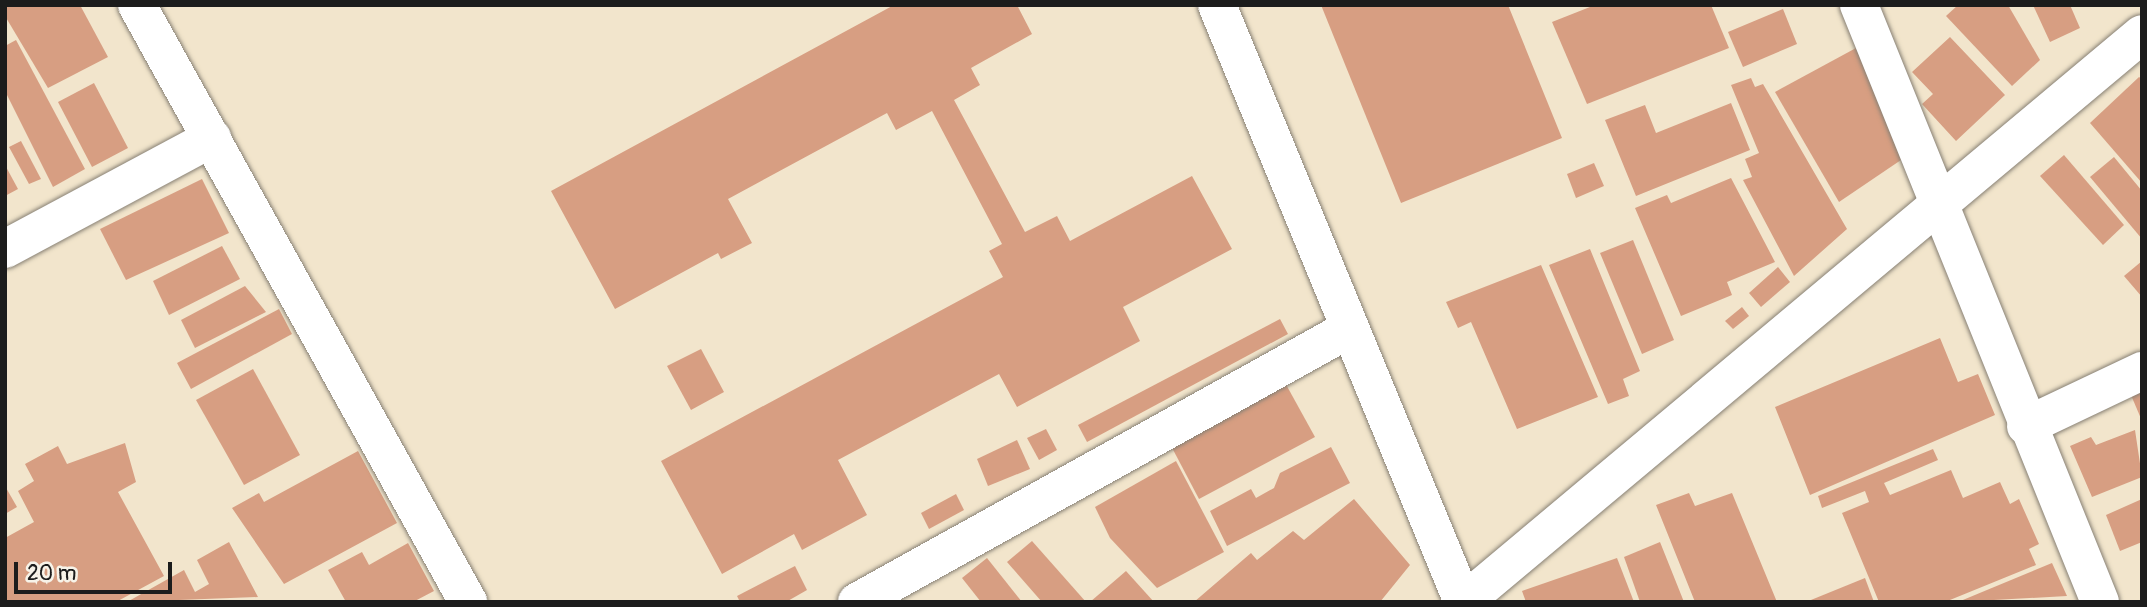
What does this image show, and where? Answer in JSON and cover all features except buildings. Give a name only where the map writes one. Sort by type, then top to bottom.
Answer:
[{"type":"street","points":[[137,5],[468,602]]},
{"type":"street","points":[[1217,5],[1464,602],[2142,34]]},
{"type":"street","points":[[1859,5],[1940,203],[2026,426],[2100,602]]},
{"type":"street","points":[[5,249],[212,138]]},
{"type":"street","points":[[857,602],[1349,329]]},
{"type":"street","points":[[2026,426],[2142,371]]}]
